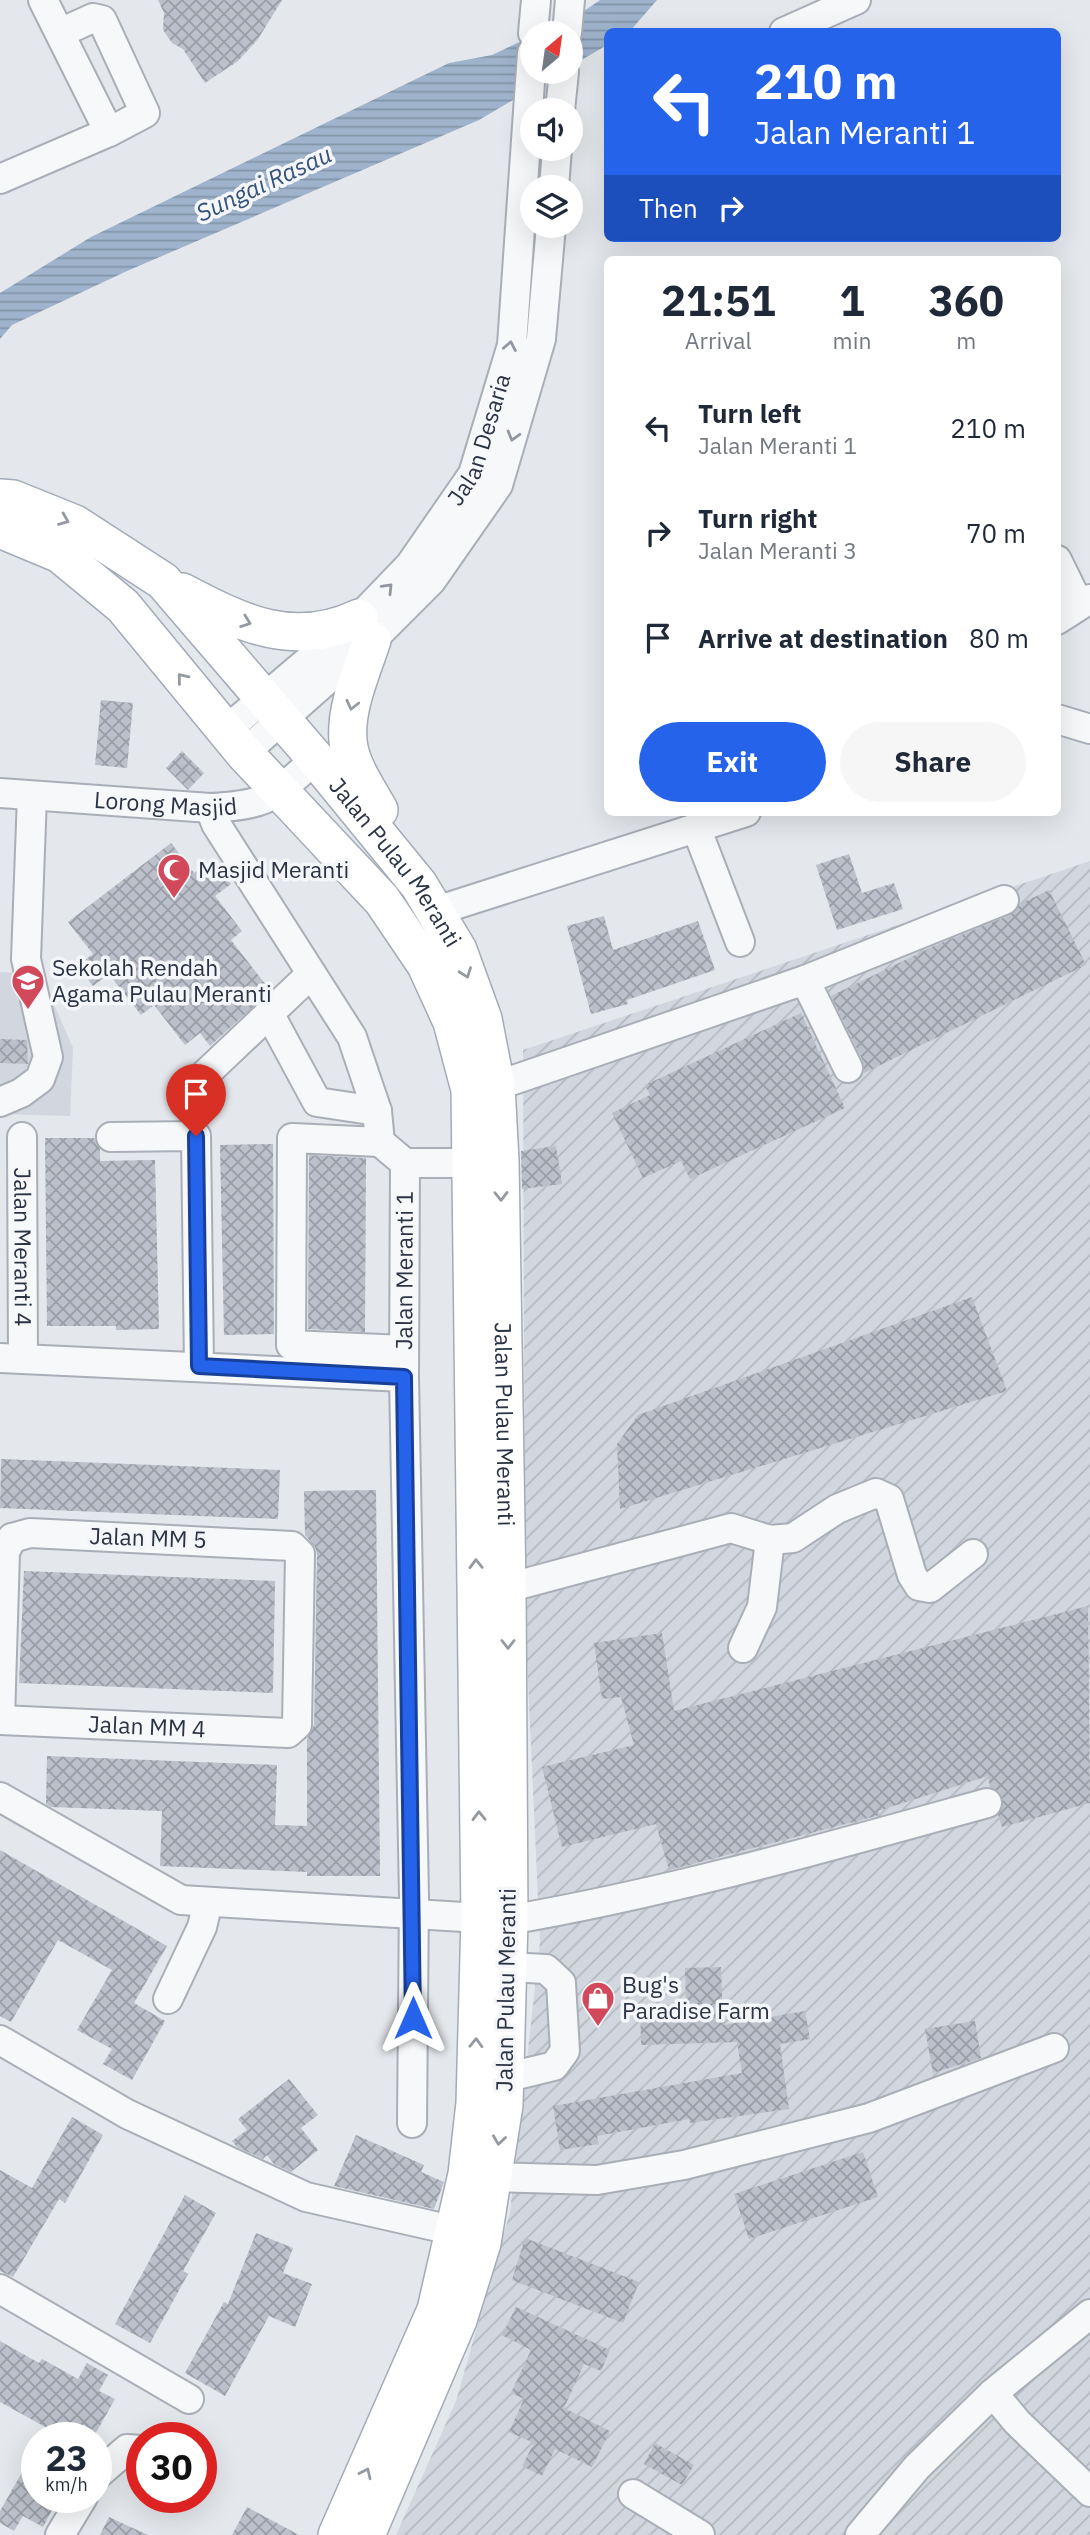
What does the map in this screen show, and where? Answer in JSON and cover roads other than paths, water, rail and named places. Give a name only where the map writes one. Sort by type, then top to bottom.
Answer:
[{"type":"main road","name":"Jalan Pulau Meranti","points":[[0,498],[13,499],[75,524],[163,581],[316,759],[427,898],[458,950],[483,1019],[496,1086],[508,1588],[494,1919],[475,2103],[467,2174],[436,2310],[337,2535]]},
{"type":"main road","name":"Jalan Pulau Meranti","points":[[0,529],[60,554],[123,606],[278,792],[382,900],[426,965],[452,1022],[470,1090],[494,1919],[508,1967],[505,2078],[494,2177],[482,2243],[458,2320],[366,2535]]},
{"type":"main road","points":[[163,581],[227,615],[265,630],[365,629],[348,743],[356,768],[427,898]]},
{"type":"street","points":[[43,0],[109,132]]},
{"type":"street","points":[[793,28],[856,0]]},
{"type":"street","points":[[568,21],[569,2]]},
{"type":"street","points":[[0,179],[109,132],[145,113],[102,20],[93,18],[60,33]]},
{"type":"street","name":"Jalan Desaria","points":[[365,629],[473,474],[512,345],[530,84]]},
{"type":"street","name":"Jalan Desaria","points":[[235,742],[365,629],[431,581],[498,485],[541,340],[550,238]]},
{"type":"street","points":[[1061,571],[1075,608]]},
{"type":"street","points":[[1061,720],[1090,729]]},
{"type":"street","name":"Lorong Masjid","points":[[0,793],[210,808],[262,803],[316,759]]},
{"type":"street","points":[[0,1102],[40,1079],[48,1057],[13,959],[32,796]]},
{"type":"street","points":[[210,808],[216,824],[352,1037],[377,1111],[380,1142]]},
{"type":"street","points":[[427,898],[594,858],[697,830],[735,816]]},
{"type":"street","points":[[697,830],[740,942]]},
{"type":"street","points":[[496,1086],[805,981],[1004,900]]},
{"type":"street","points":[[198,1081],[311,974]]},
{"type":"street","points":[[805,981],[848,1068]]},
{"type":"street","points":[[270,1013],[317,1102],[377,1111]]},
{"type":"street","points":[[111,1137],[196,1136],[199,1366]]},
{"type":"street","name":"Jalan Meranti 4","points":[[12,1358],[22,1137]]},
{"type":"street","points":[[405,1163],[380,1142],[292,1138],[291,1345],[404,1363],[414,1913],[412,2123]]},
{"type":"street","name":"Jalan Meranti 1","points":[[12,1358],[199,1366],[404,1363],[405,1163],[473,1163]]},
{"type":"street","points":[[508,1588],[731,1528],[771,1540],[793,1538],[837,1509],[876,1493],[888,1499],[912,1575],[919,1586],[930,1588],[973,1554]]},
{"type":"street","points":[[0,1720],[6,1531]]},
{"type":"street","name":"Jalan MM 5","points":[[6,1531],[292,1546],[300,1554],[294,1730]]},
{"type":"street","points":[[743,1648],[762,1607],[771,1540]]},
{"type":"street","name":"Jalan MM 4","points":[[0,1720],[288,1733],[294,1730]]},
{"type":"street","points":[[0,1797],[181,1900],[494,1919],[597,1905],[756,1867],[987,1802]]},
{"type":"street","points":[[168,1999],[202,1927],[208,1902]]},
{"type":"street","points":[[505,2078],[554,2066],[565,2051],[561,1983],[546,1969],[508,1967]]},
{"type":"street","points":[[0,2040],[127,2114],[306,2197],[456,2231]]},
{"type":"street","points":[[494,2177],[597,2180],[684,2165],[869,2118],[1054,2048]]},
{"type":"street","points":[[0,2289],[189,2399]]},
{"type":"street","points":[[860,2535],[917,2467],[993,2393],[1090,2314]]},
{"type":"street","points":[[993,2393],[1017,2423],[1090,2492]]},
{"type":"street","points":[[112,2462],[126,2450]]},
{"type":"street","points":[[633,2494],[700,2535]]},
{"type":"street","points":[[60,2535],[73,2513]]},
{"type":"water","points":[[600,0],[657,0],[633,28],[604,28],[604,47],[583,59],[583,21],[564,21]]},
{"type":"water","name":"Sungai Rasau","points":[[520,42],[520,84],[540,84],[479,120],[127,271],[12,325],[0,339],[0,293],[91,237],[449,63],[492,55]]},
{"type":"place","name":"Masjid Meranti","points":[[174,900]]},
{"type":"place","name":"Sekolah Rendah Agama Pulau Meranti","points":[[28,1011]]},
{"type":"place","name":"Bug's Paradise Farm","points":[[598,2028]]}]
